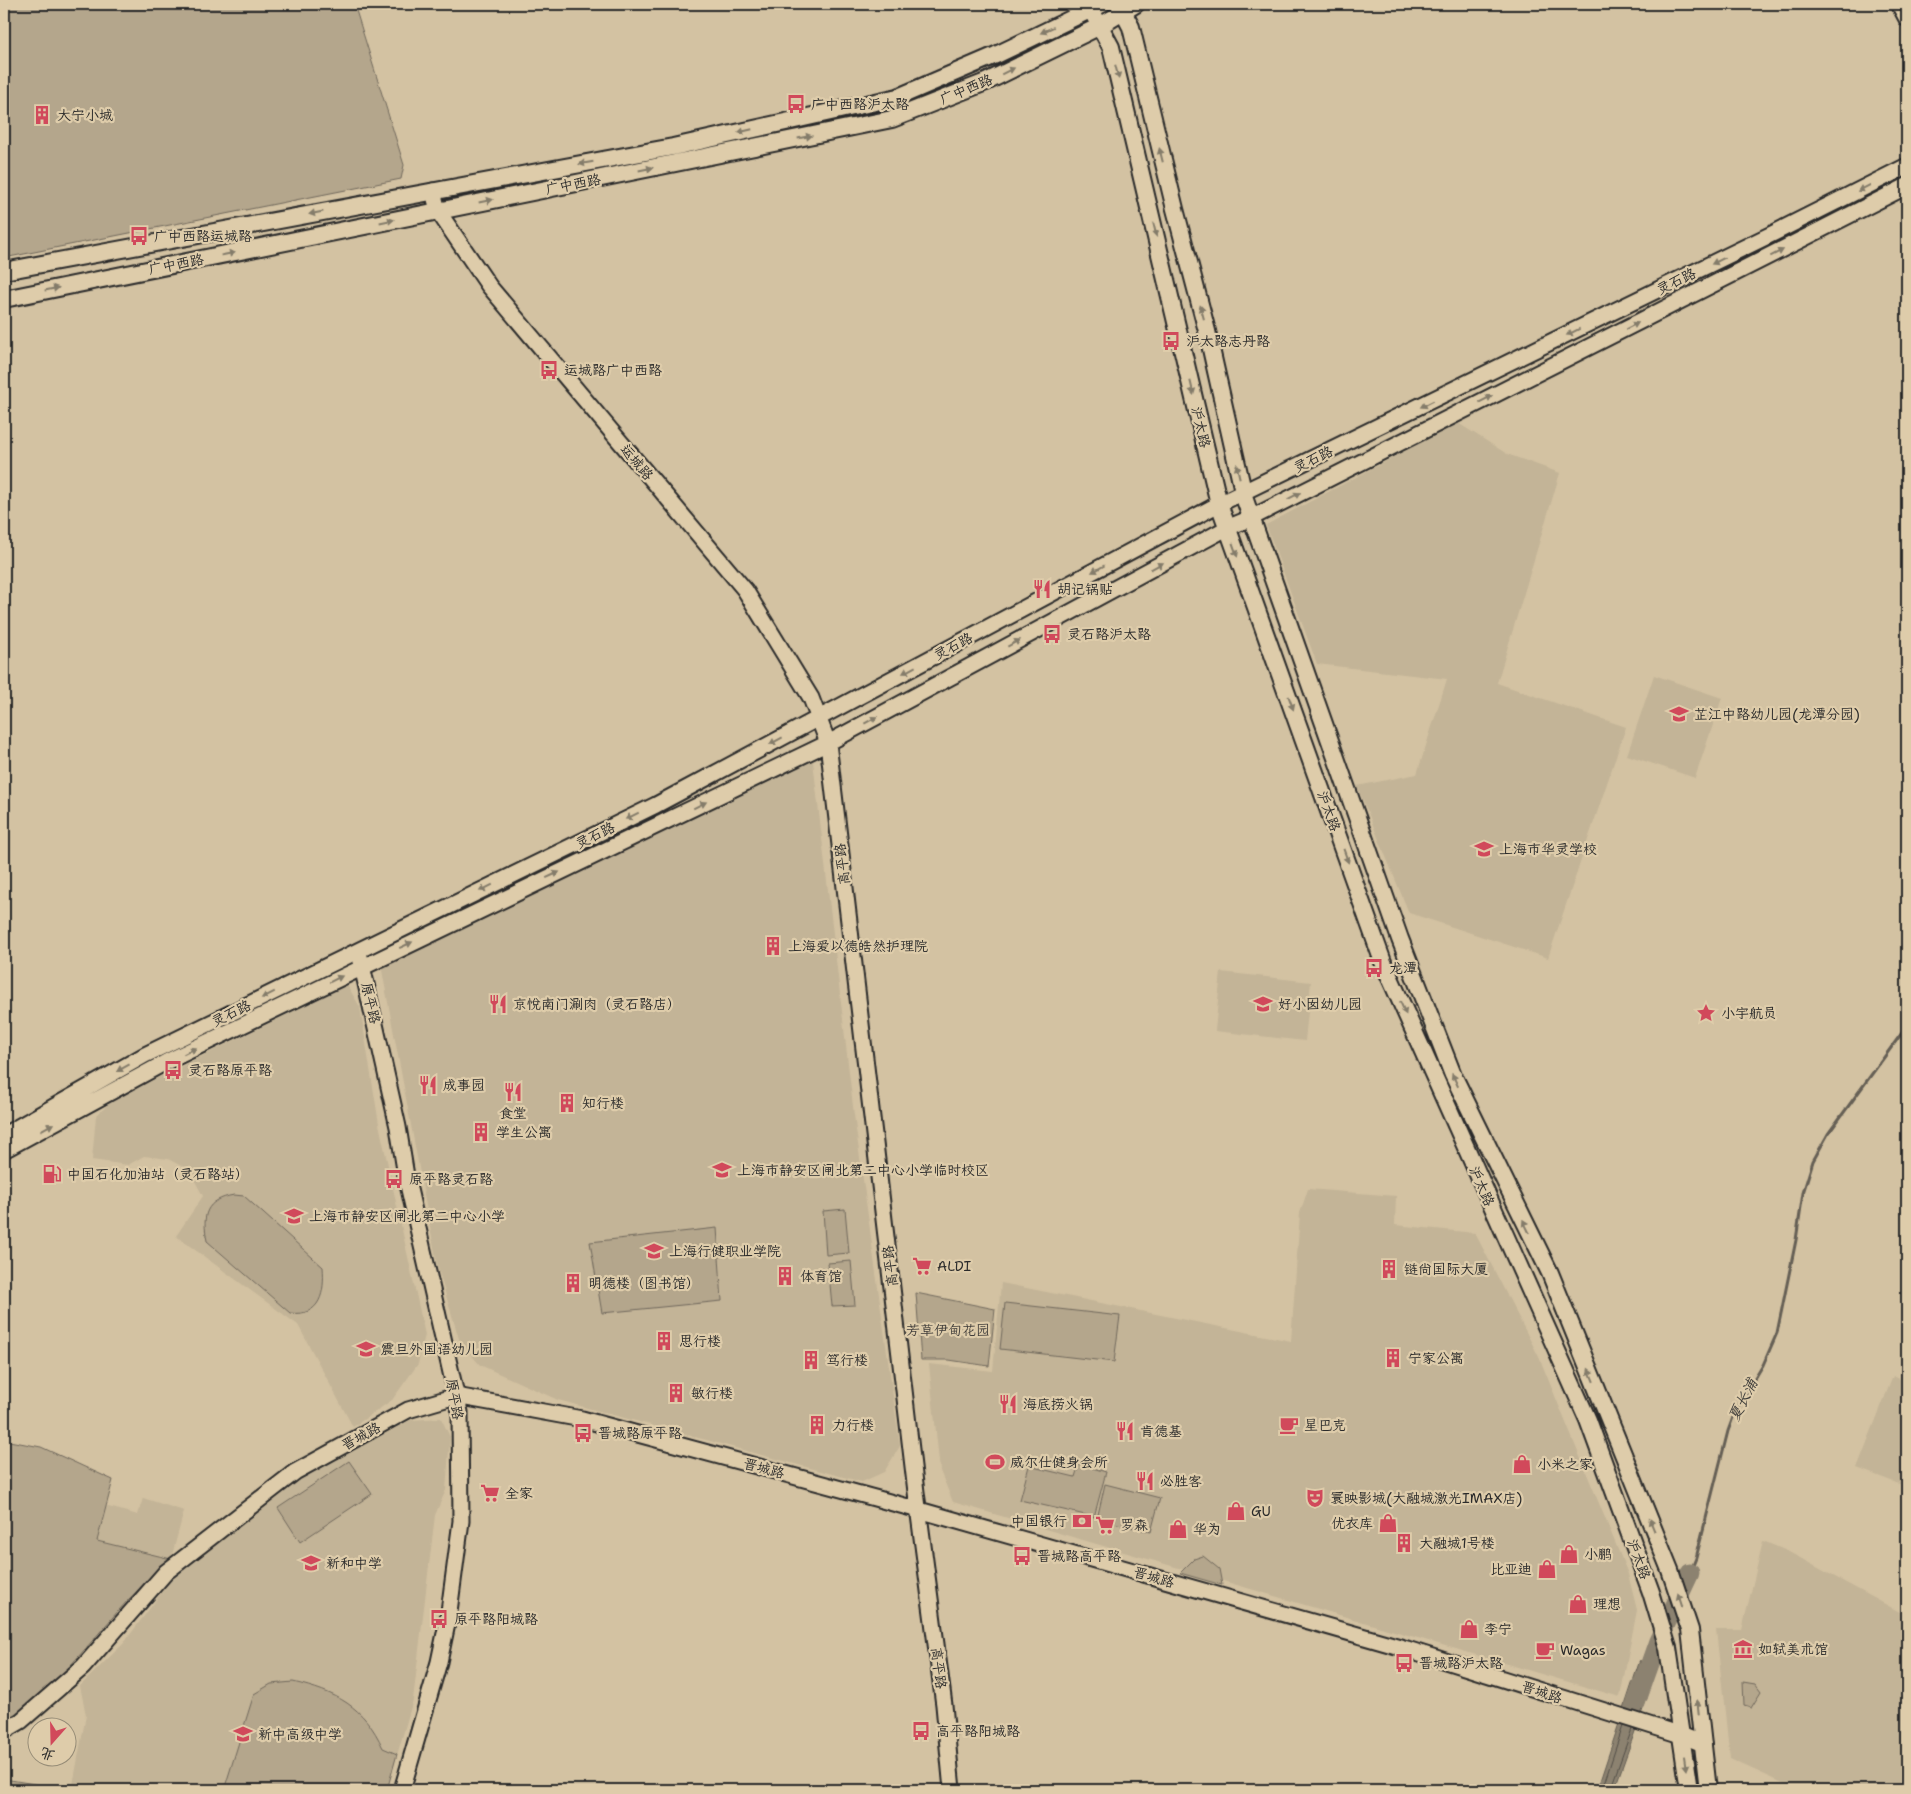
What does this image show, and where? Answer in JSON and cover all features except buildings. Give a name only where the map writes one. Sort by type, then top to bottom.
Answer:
[{"type":"main road","name":"沪太路","points":[[1093,6],[1100,26],[1111,47],[1219,504],[1227,528],[1383,962],[1490,1205],[1588,1420],[1651,1592],[1668,1648],[1681,1735]]},
{"type":"main road","name":"广中西路","points":[[4,271],[673,147],[898,97],[996,55],[1093,6]]},
{"type":"main road","name":"沪太路","points":[[1126,7],[1172,200],[1207,331],[1243,493],[1251,518],[1400,940],[1449,1066],[1550,1273],[1670,1570],[1690,1630],[1702,1744]]},
{"type":"main road","name":"广中西路","points":[[4,299],[892,119],[986,82],[1100,26],[1126,7]]},
{"type":"main road","points":[[119,249],[124,275]]},
{"type":"main road","points":[[1681,1735],[1689,1790]]},
{"type":"main road","points":[[1702,1744],[1708,1790]]},
{"type":"street","points":[[1899,4],[1907,19]]},
{"type":"street","name":"灵石路","points":[[4,1135],[145,1055],[656,805],[1219,504],[1907,166]]},
{"type":"street","name":"灵石路","points":[[4,1150],[166,1062],[828,743],[1227,528],[1251,518],[1907,186]]},
{"type":"street","name":"运城路","points":[[433,191],[438,211],[489,286],[745,590],[811,698],[828,743]]},
{"type":"street","name":"高平路","points":[[828,743],[944,1705],[952,1790]]},
{"type":"street","name":"原平路","points":[[359,950],[398,1127],[406,1176],[460,1412],[461,1521],[450,1610],[438,1667],[402,1790]]},
{"type":"street","name":"晋城路","points":[[4,1731],[21,1721],[83,1667],[166,1572],[295,1472],[408,1410],[456,1396],[582,1419],[919,1510],[1398,1646],[1681,1735]]},
{"type":"street","points":[[1681,1735],[1702,1744]]},
{"type":"shaded area","points":[[1458,423],[1507,454],[1560,473],[1497,683],[1626,727],[1548,958],[1409,913],[1357,786],[1417,774],[1447,679],[1317,664],[1266,525]]},
{"type":"shaded area","name":"芷江中路幼儿园(龙潭分园)","points":[[1654,675],[1722,698],[1695,778],[1627,755]]},
{"type":"shaded area","points":[[813,761],[854,1115],[900,1446],[884,1472],[862,1482],[558,1400],[480,1365],[460,1342],[438,1269],[381,965],[685,819]]},
{"type":"shaded area","name":"好小囡幼儿园","points":[[1221,972],[1311,982],[1305,1041],[1215,1031]]},
{"type":"shaded area","points":[[347,985],[360,1007],[379,1124],[425,1335],[418,1364],[392,1400],[353,1427],[298,1325],[176,1236],[203,1196],[189,1170],[168,1159],[144,1156],[128,1165],[92,1160],[96,1116],[113,1100]]},
{"type":"shaded area","points":[[1308,1189],[1396,1196],[1395,1225],[1475,1233],[1539,1357],[1628,1574],[1637,1610],[1620,1697],[953,1502],[940,1471],[929,1364],[993,1371],[1001,1283],[1291,1341],[1300,1213]]},
{"type":"shaded area","points":[[1893,1376],[1907,1382],[1907,1487],[1857,1468]]},
{"type":"shaded area","points":[[441,1418],[450,1437],[446,1490],[435,1515],[413,1700],[387,1790],[72,1790],[86,1715],[80,1686],[123,1644],[171,1580],[307,1475],[411,1420]]},
{"type":"shaded area","points":[[143,1498],[184,1511],[171,1559],[97,1541],[105,1506],[138,1515]]},
{"type":"shaded area","points":[[1763,1541],[1787,1551],[1907,1616],[1907,1773],[1899,1790],[1798,1790],[1730,1759],[1716,1630],[1742,1630]]},
{"type":"green space","points":[[4,4],[354,4],[404,165],[401,179],[4,258]]},
{"type":"green space","points":[[234,1195],[244,1196],[323,1267],[322,1294],[315,1307],[309,1311],[290,1313],[207,1241],[205,1224],[208,1210],[217,1201]]},
{"type":"green space","points":[[845,1209],[849,1253],[826,1255],[823,1211]]},
{"type":"green space","points":[[717,1228],[722,1301],[602,1313],[590,1242]]},
{"type":"green space","points":[[851,1261],[855,1305],[832,1306],[828,1263]]},
{"type":"green space","name":"芳草伊甸花园","points":[[916,1293],[995,1309],[989,1366],[949,1360],[921,1360]]},
{"type":"green space","points":[[1005,1303],[1120,1316],[1114,1362],[1000,1349]]},
{"type":"green space","points":[[4,1440],[41,1447],[113,1480],[97,1541],[171,1559],[129,1599],[52,1684],[19,1713],[4,1721]]},
{"type":"green space","points":[[349,1461],[372,1494],[300,1542],[278,1508]]},
{"type":"green space","points":[[1079,1464],[1106,1472],[1094,1517],[1020,1500],[1029,1466],[1075,1477]]},
{"type":"green space","points":[[1105,1484],[1160,1498],[1151,1532],[1097,1519]]},
{"type":"green space","points":[[1203,1556],[1219,1569],[1222,1585],[1180,1573],[1194,1559]]},
{"type":"green space","points":[[293,1682],[323,1691],[347,1703],[367,1721],[383,1748],[397,1754],[387,1790],[224,1790],[254,1694],[271,1684]]},
{"type":"green space","points":[[1743,1682],[1755,1684],[1761,1692],[1751,1708],[1744,1706]]},
{"type":"green space","points":[[4,1779],[72,1790],[4,1790]]},
{"type":"water","points":[[1640,1660],[1647,1698],[1614,1790],[1597,1790]]},
{"type":"waterway","name":"夏长浦","points":[[1690,1573],[1696,1558],[1728,1431],[1735,1412],[1763,1365],[1777,1333],[1796,1240],[1803,1193],[1813,1161],[1828,1134],[1907,1026]]},
{"type":"waterway","name":"夏长浦","points":[[1636,1703],[1658,1641],[1690,1573]]},
{"type":"place","name":"广中西路沪太路","points":[[796,104]]},
{"type":"place","name":"大宁小城","points":[[42,115]]},
{"type":"place","name":"广中西路运城路","points":[[139,236]]},
{"type":"place","name":"沪太路志丹路","points":[[1171,341]]},
{"type":"place","name":"运城路广中西路","points":[[549,370]]},
{"type":"place","name":"胡记锅贴","points":[[1042,589]]},
{"type":"place","name":"灵石路沪太路","points":[[1052,634]]},
{"type":"place","name":"芷江中路幼儿园(龙潭分园)","points":[[1679,714]]},
{"type":"place","name":"上海市华灵学校","points":[[1484,849]]},
{"type":"place","name":"上海爱以德皓然护理院","points":[[773,946]]},
{"type":"place","name":"龙潭","points":[[1374,968]]},
{"type":"place","name":"京悦南门涮肉（灵石路店）","points":[[498,1004]]},
{"type":"place","name":"好小囡幼儿园","points":[[1263,1004]]},
{"type":"place","name":"小宇航员","points":[[1706,1013]]},
{"type":"place","name":"灵石路原平路","points":[[173,1070]]},
{"type":"place","name":"成事园","points":[[428,1085]]},
{"type":"place","name":"食堂","points":[[513,1092]]},
{"type":"place","name":"知行楼","points":[[567,1103]]},
{"type":"place","name":"学生公寓","points":[[481,1132]]},
{"type":"place","name":"上海市静安区闸北第二中心小学临时校区","points":[[722,1170]]},
{"type":"place","name":"中国石化加油站（灵石路站）","points":[[52,1174]]},
{"type":"place","name":"原平路灵石路","points":[[394,1179]]},
{"type":"place","name":"上海市静安区闸北第二中心小学","points":[[294,1216]]},
{"type":"place","name":"上海行健职业学院","points":[[654,1251]]},
{"type":"place","name":"ALDI","points":[[922,1266]]},
{"type":"place","name":"链尚国际大厦","points":[[1389,1269]]},
{"type":"place","name":"体育馆","points":[[785,1276]]},
{"type":"place","name":"明德楼（图书馆）","points":[[573,1283]]},
{"type":"place","name":"思行楼","points":[[664,1341]]},
{"type":"place","name":"震旦外国语幼儿园","points":[[366,1349]]},
{"type":"place","name":"宁家公寓","points":[[1393,1358]]},
{"type":"place","name":"笃行楼","points":[[811,1360]]},
{"type":"place","name":"敏行楼","points":[[676,1393]]},
{"type":"place","name":"海底捞火锅","points":[[1008,1404]]},
{"type":"place","name":"力行楼","points":[[817,1425]]},
{"type":"place","name":"星巴克","points":[[1289,1425]]},
{"type":"place","name":"肯德基","points":[[1125,1431]]},
{"type":"place","name":"晋城路原平路","points":[[583,1433]]},
{"type":"place","name":"威尔仕健身会所","points":[[995,1462]]},
{"type":"place","name":"小米之家","points":[[1522,1464]]},
{"type":"place","name":"必胜客","points":[[1145,1481]]},
{"type":"place","name":"全家","points":[[490,1493]]},
{"type":"place","name":"寰映影城(大融城激光IMAX店)","points":[[1315,1498]]},
{"type":"place","name":"GU","points":[[1236,1511]]},
{"type":"place","name":"中国银行","points":[[1082,1521]]},
{"type":"place","name":"优衣库","points":[[1388,1523]]},
{"type":"place","name":"罗森","points":[[1105,1525]]},
{"type":"place","name":"华为","points":[[1178,1529]]},
{"type":"place","name":"大融城1号楼","points":[[1404,1543]]},
{"type":"place","name":"小鹏","points":[[1569,1554]]},
{"type":"place","name":"晋城路高平路","points":[[1022,1556]]},
{"type":"place","name":"新和中学","points":[[311,1563]]},
{"type":"place","name":"比亚迪","points":[[1547,1569]]},
{"type":"place","name":"理想","points":[[1578,1604]]},
{"type":"place","name":"原平路阳城路","points":[[439,1619]]},
{"type":"place","name":"李宁","points":[[1469,1629]]},
{"type":"place","name":"如轼美术馆","points":[[1743,1649]]},
{"type":"place","name":"Wagas","points":[[1545,1650]]},
{"type":"place","name":"晋城路沪太路","points":[[1404,1663]]},
{"type":"place","name":"高平路阳城路","points":[[921,1731]]},
{"type":"place","name":"新中高级中学","points":[[243,1734]]}]
